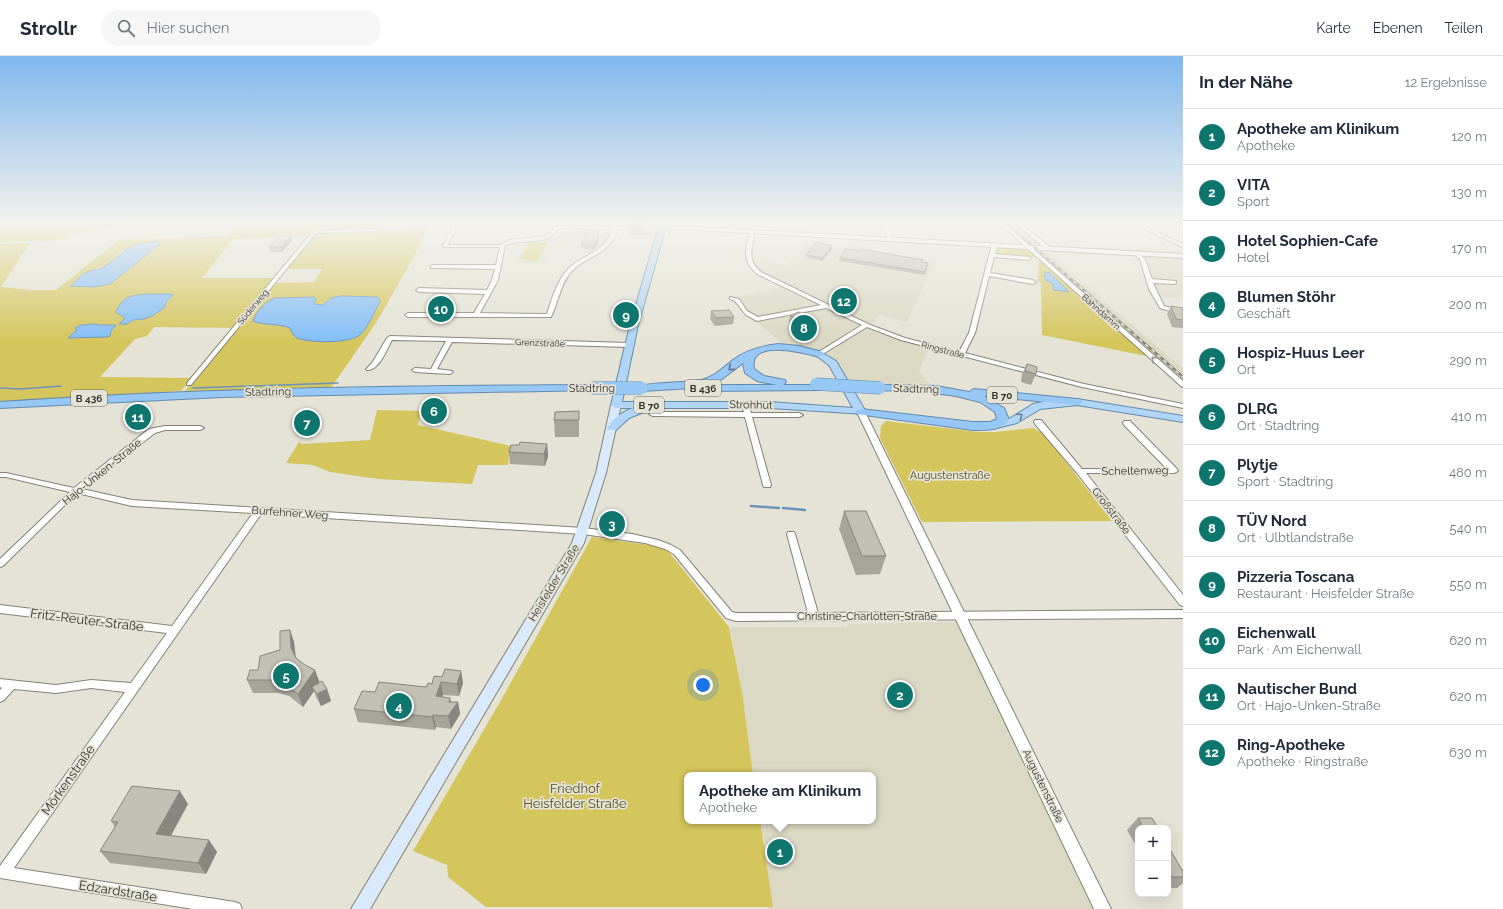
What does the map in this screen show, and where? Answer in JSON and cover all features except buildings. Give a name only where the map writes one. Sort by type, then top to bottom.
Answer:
[{"type":"highway","points":[[642,388],[684,385],[714,379],[726,372],[747,355],[759,350],[789,347],[819,354]]},
{"type":"highway","points":[[759,350],[749,358],[747,362],[749,370],[756,376],[782,382],[817,386]]},
{"type":"highway","name":"Stadtring","points":[[0,405],[86,398],[221,393],[817,386],[928,388],[1077,402]]},
{"type":"highway","points":[[928,388],[972,396],[995,406],[1000,410],[1002,420],[992,426]]},
{"type":"highway","name":"B 70","points":[[861,412],[960,425],[992,426]]},
{"type":"main road","name":"Heisfelder Straße","points":[[360,909],[578,543],[601,473],[629,345],[652,263]]},
{"type":"main road","name":"Augustenstraße","points":[[819,354],[833,363],[861,412]]},
{"type":"main road","name":"Stadtring","points":[[1077,402],[1183,418]]},
{"type":"main road","name":"B 70","points":[[992,426],[1013,421],[1037,406],[1077,402]]},
{"type":"main road","name":"Strohhut","points":[[616,405],[682,404],[747,410],[808,406],[861,412]]},
{"type":"main road","points":[[612,428],[622,417],[634,411],[682,404]]},
{"type":"street","name":"Süderweg","points":[[189,384],[289,263]]},
{"type":"street","points":[[476,315],[495,280],[498,263]]},
{"type":"street","points":[[408,315],[549,316],[560,286],[568,272],[579,263]]},
{"type":"street","name":"Ringstraße","points":[[750,263],[753,269],[759,273],[866,325],[904,339],[1084,386],[1183,406]]},
{"type":"street","points":[[961,354],[972,333],[990,263]]},
{"type":"street","name":"Bahndamm","points":[[1046,263],[1183,385]]},
{"type":"street","points":[[1144,263],[1151,281],[1152,289],[1162,307],[1183,313]]},
{"type":"street","points":[[433,267],[497,267]]},
{"type":"street","points":[[988,274],[1033,282]]},
{"type":"street","points":[[1151,281],[1174,282]]},
{"type":"street","points":[[419,290],[489,292]]},
{"type":"street","points":[[732,298],[737,300],[741,308],[753,318],[757,319],[826,306]]},
{"type":"street","points":[[819,354],[866,325]]},
{"type":"street","name":"Grenzstraße","points":[[368,369],[375,364],[390,338],[629,345]]},
{"type":"street","points":[[434,371],[450,340]]},
{"type":"street","points":[[415,370],[450,372]]},
{"type":"street","points":[[747,410],[767,486]]},
{"type":"street","name":"Strohhut","points":[[653,414],[747,410],[799,415]]},
{"type":"street","name":"Augustenstraße","points":[[861,412],[1103,909]]},
{"type":"street","name":"Großstraße","points":[[1038,422],[1080,471],[1183,602]]},
{"type":"street","name":"Scheltenweg","points":[[1080,471],[1174,471],[1126,423]]},
{"type":"street","name":"Hajo-Unken-Straße","points":[[0,564],[75,491],[152,431],[165,428],[200,428]]},
{"type":"street","name":"Burfehner Weg","points":[[0,475],[6,475],[132,504],[583,531]]},
{"type":"street","name":"Mörkenstraße","points":[[2,872],[259,511]]},
{"type":"street","name":"Christine-Charlotten-Straße","points":[[583,531],[657,542],[669,547],[676,552],[729,615],[736,617],[1183,614]]},
{"type":"street","points":[[791,534],[814,616]]},
{"type":"street","name":"Fritz-Reuter-Straße","points":[[0,609],[174,630]]},
{"type":"street","points":[[0,697],[5,684],[56,689],[90,684],[133,688]]},
{"type":"street","name":"Edzardstraße","points":[[2,872],[235,909]]},
{"type":"shaded area","points":[[752,263],[773,263],[787,265],[789,263],[935,263],[907,322],[878,315],[871,329],[903,341],[929,347],[919,371],[933,388],[846,385],[829,359],[786,347],[729,298],[786,286],[755,269]]},
{"type":"shaded area","points":[[1048,263],[1060,263],[1183,369],[1183,381]]},
{"type":"shaded area","points":[[1146,263],[1182,263],[1183,299],[1159,297]]},
{"type":"shaded area","points":[[957,622],[1096,909],[768,909],[756,824],[876,824],[876,772],[750,772],[742,692],[730,627],[847,627],[847,624]]},
{"type":"green space","points":[[0,263],[17,263],[1,287],[31,290],[56,290],[90,263],[109,263],[83,274],[72,284],[83,286],[105,282],[123,273],[136,263],[214,263],[202,278],[276,278],[273,283],[314,282],[322,269],[285,269],[290,263],[410,263],[376,323],[330,389],[185,391],[236,328],[154,327],[147,336],[135,339],[100,377],[192,378],[181,391],[0,402]],"holes":[[[168,294],[173,296],[164,308],[156,314],[127,324],[119,324],[125,318],[120,315],[117,310],[130,296]],[[341,296],[377,297],[380,302],[350,340],[324,342],[302,340],[294,336],[290,328],[272,324],[282,297],[316,299],[314,304],[323,305],[328,300]],[[95,324],[113,325],[115,327],[110,333],[68,337],[78,330],[78,326]]]},
{"type":"green space","points":[[1039,263],[1044,263],[1151,357],[1042,335],[1041,283],[1038,281]],"holes":[[[1050,273],[1068,292],[1054,290],[1052,283],[1045,280]]]},
{"type":"green space","points":[[436,302],[452,303],[446,315],[429,315]]},
{"type":"green space","points":[[377,410],[421,411],[418,425],[511,446],[508,465],[478,465],[472,484],[378,479],[330,472],[313,465],[286,463],[299,442],[302,444],[370,440]]},
{"type":"green space","name":"Augustenstraße","points":[[886,421],[978,432],[996,432],[1033,428],[1044,434],[1112,521],[922,522],[880,438],[881,426]]},
{"type":"green space","name":"Friedhof Heisfelder Straße","points":[[592,537],[657,546],[668,551],[729,627],[742,692],[753,772],[684,772],[684,824],[760,824],[773,907],[486,907],[448,877],[447,865],[413,851],[500,702]]},
{"type":"water","points":[[110,263],[136,263],[110,284],[94,287],[71,286],[80,276],[85,273]]},
{"type":"water","points":[[1045,272],[1050,273],[1069,292],[1054,290],[1052,283],[1045,280]]},
{"type":"water","points":[[148,294],[173,295],[167,301],[164,308],[152,316],[144,319],[133,320],[127,324],[119,324],[125,318],[116,312],[122,302],[128,297]]},
{"type":"water","points":[[341,296],[377,297],[380,302],[364,331],[349,340],[320,342],[303,340],[294,336],[290,328],[262,324],[253,321],[261,307],[271,299],[314,297],[316,299],[314,304],[323,305],[331,298]]},
{"type":"water","points":[[81,325],[116,325],[111,331],[110,336],[107,337],[68,338],[77,330],[75,328]]},
{"type":"waterway","points":[[193,388],[338,383]]},
{"type":"waterway","points":[[0,388],[20,389],[61,386]]},
{"type":"waterway","points":[[751,506],[779,508]]},
{"type":"waterway","points":[[783,508],[805,510]]},
{"type":"railway","points":[[1052,263],[1183,377]]},
{"type":"place","name":"Ring-Apotheke","points":[[844,301]]},
{"type":"place","name":"Eichenwall","points":[[441,309]]},
{"type":"place","name":"Pizzeria Toscana","points":[[626,315]]},
{"type":"place","name":"TÜV Nord","points":[[804,328]]},
{"type":"place","name":"DLRG","points":[[434,411]]},
{"type":"place","name":"Nautischer Bund","points":[[138,417]]},
{"type":"place","name":"Plytje","points":[[307,423]]},
{"type":"place","name":"Hotel Sophien-Cafe","points":[[612,524]]},
{"type":"place","name":"Hospiz-Huus Leer","points":[[286,676]]},
{"type":"place","name":"VITA","points":[[900,695]]},
{"type":"place","name":"Blumen Stöhr","points":[[399,706]]},
{"type":"place","name":"Apotheke am Klinikum","points":[[780,852]]}]
